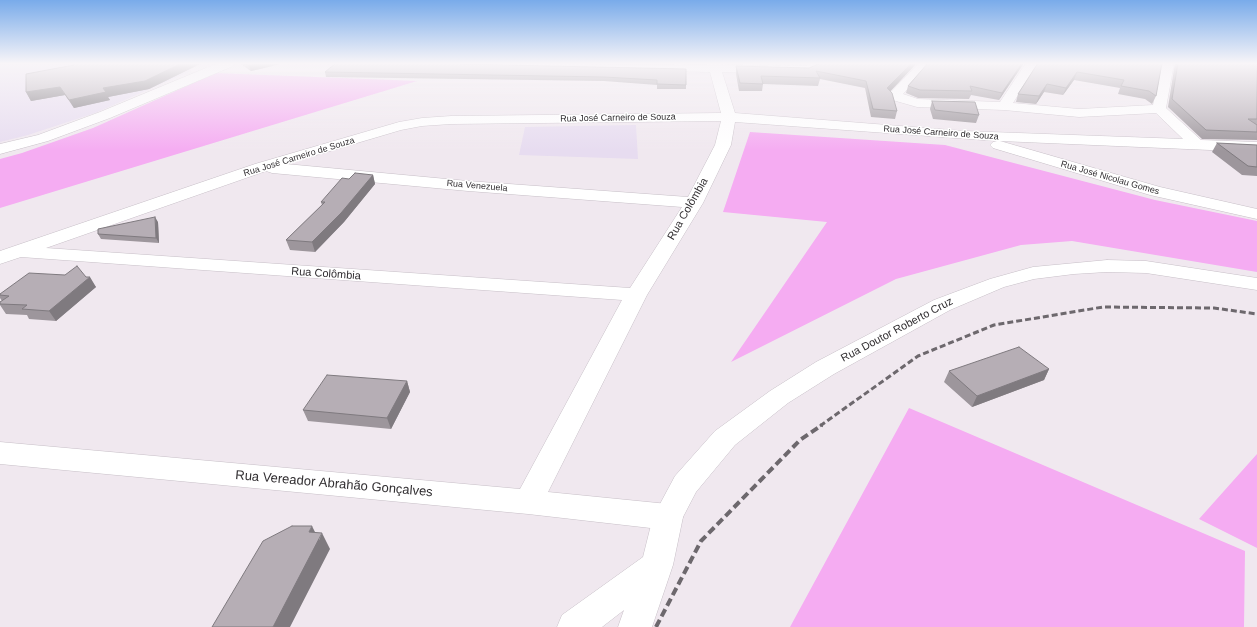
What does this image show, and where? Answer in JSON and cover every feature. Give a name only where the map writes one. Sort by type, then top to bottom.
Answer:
[{"type":"street","points":[[0,150],[42,138],[104,115],[159,92]]},
{"type":"street","points":[[723,92],[729,117]]},
{"type":"street","points":[[898,92],[894,96],[917,103],[1004,106],[1079,113],[1159,109],[1196,144]]},
{"type":"street","points":[[1004,106],[1013,92]]},
{"type":"street","points":[[1159,109],[1162,92]]},
{"type":"street","name":"Rua José Carneiro de Souza","points":[[8,255],[261,167],[399,126],[422,122],[451,120],[729,117],[964,135],[1257,147]]},
{"type":"street","name":"Rua Colômbia","points":[[528,502],[636,295],[694,203],[723,145],[729,117]]},
{"type":"street","name":"Rua José Nicolau Gomes","points":[[964,135],[1156,191],[1257,214]]},
{"type":"street","name":"Rua Venezuela","points":[[261,167],[468,186],[694,203]]},
{"type":"street","name":"Rua Colômbia","points":[[8,255],[636,295]]},
{"type":"street","name":"Rua Doutor Roberto Cruz","points":[[635,627],[657,565],[668,517],[685,484],[725,438],[779,397],[824,368],[942,305],[997,283],[1033,273],[1107,266],[1146,267],[1257,284]]},
{"type":"street","name":"Rua Vereador Abrahão Gonçalves","points":[[0,453],[528,502],[668,517]]},
{"type":"street","points":[[574,627],[657,565]]},
{"type":"shaded area","points":[[0,92],[142,92],[95,113],[28,135],[0,142]]},
{"type":"shaded area","points":[[173,92],[380,92],[0,208],[0,159],[22,153],[93,128]]},
{"type":"shaded area","points":[[636,125],[638,159],[519,155],[525,127]]},
{"type":"shaded area","points":[[750,132],[945,145],[1155,200],[1257,221],[1257,272],[1072,241],[1021,245],[896,279],[731,362],[827,222],[723,212]]},
{"type":"shaded area","points":[[909,408],[1245,551],[1244,627],[790,627]]},
{"type":"shaded area","points":[[1257,454],[1257,548],[1199,519]]},
{"type":"building","points":[[64,92],[105,92],[69,100]]},
{"type":"building","points":[[869,92],[892,93],[897,111],[873,109]]},
{"type":"building","points":[[1019,92],[1041,92],[1039,96],[1018,94]]},
{"type":"building","points":[[1151,92],[1157,92],[1156,96]]},
{"type":"building","points":[[1173,92],[1257,92],[1257,119],[1248,119],[1257,125],[1257,132],[1206,130],[1172,99]]},
{"type":"building","points":[[932,101],[975,102],[979,115],[935,110]]},
{"type":"building","points":[[1217,143],[1257,145],[1257,167],[1248,166]]},
{"type":"building","points":[[355,173],[373,175],[341,213],[312,242],[286,240],[325,202],[321,202],[342,178],[349,179]]},
{"type":"building","points":[[155,217],[156,238],[98,234],[98,229]]},
{"type":"building","points":[[77,266],[86,277],[90,277],[49,311],[22,309],[27,305],[0,304],[0,302],[9,296],[0,294],[29,273],[65,275]]},
{"type":"building","points":[[1019,347],[1049,369],[977,396],[949,371]]},
{"type":"building","points":[[327,375],[407,381],[387,418],[303,410]]},
{"type":"building","points":[[292,526],[312,526],[309,532],[322,533],[273,627],[212,627],[263,541]]},
{"type":"railway","points":[[820,426],[918,356],[994,325],[1103,307],[1214,308],[1257,314]]},
{"type":"railway","points":[[656,627],[701,541],[800,440],[822,425]]}]
